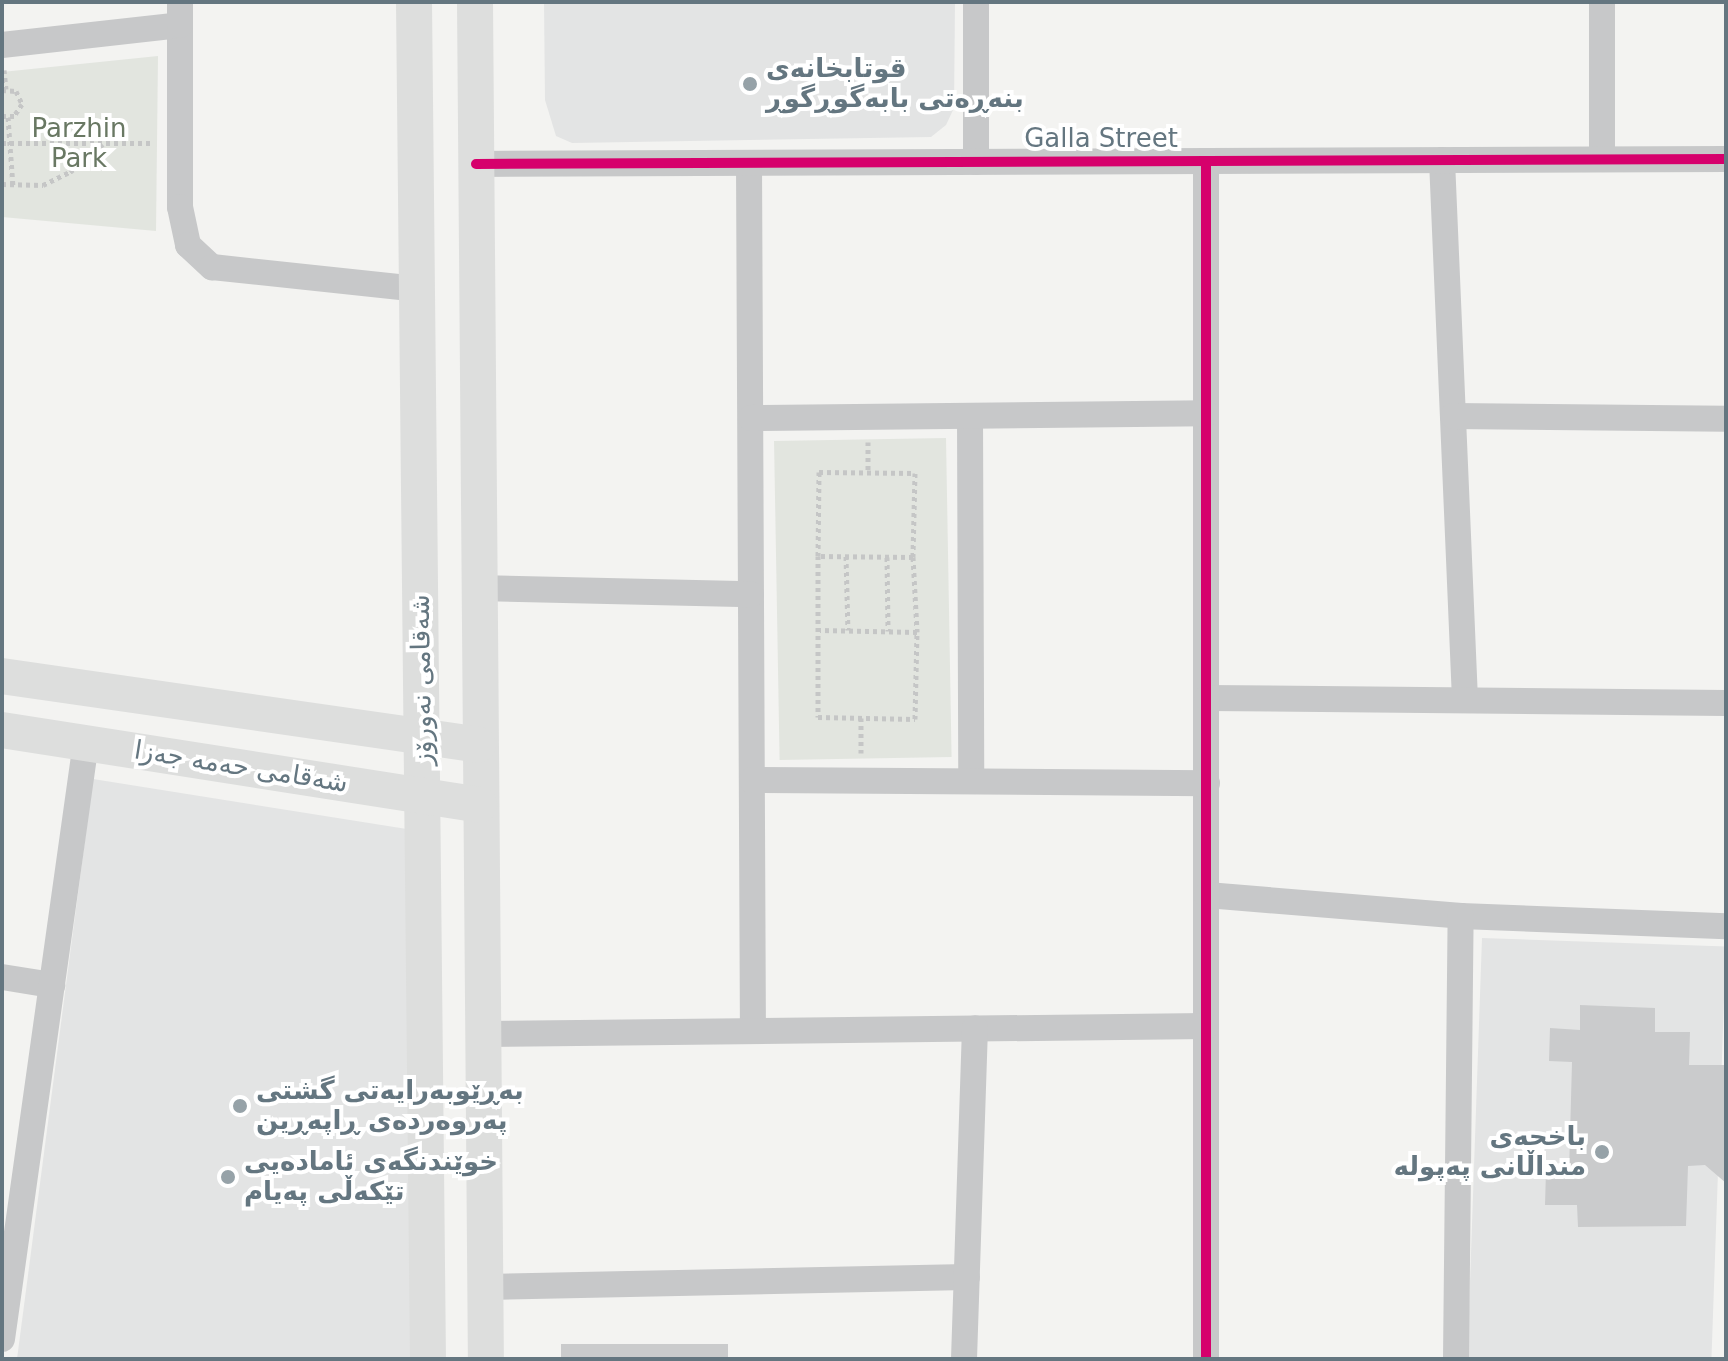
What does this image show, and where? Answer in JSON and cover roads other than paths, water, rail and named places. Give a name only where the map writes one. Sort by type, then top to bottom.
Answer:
[{"type":"main road","name":"شەقامی نەورۆز","points":[[414,2],[428,1359]]},
{"type":"main road","points":[[475,2],[478,745],[486,1359]]},
{"type":"main road","name":"شەقامی حەمە جەزا","points":[[2,676],[478,745]]},
{"type":"main road","name":"شەقامی حەمە جەزا","points":[[2,730],[479,805]]},
{"type":"street","points":[[976,2],[976,162]]},
{"type":"street","points":[[1602,2],[1602,159]]},
{"type":"street","points":[[2,45],[180,13],[180,207],[188,245],[212,267],[417,289]]},
{"type":"street","name":"Galla Street","points":[[476,164],[1726,159]]},
{"type":"street","points":[[1442,160],[1465,700]]},
{"type":"street","points":[[1206,161],[1206,1359]]},
{"type":"street","points":[[749,163],[753,1031]]},
{"type":"street","points":[[751,418],[1206,413]]},
{"type":"street","points":[[970,416],[971,781]]},
{"type":"street","points":[[1453,416],[1726,419]]},
{"type":"street","points":[[477,588],[751,594]]},
{"type":"street","points":[[1207,698],[1726,703]]},
{"type":"street","points":[[2,1339],[12,1203],[52,985],[86,742]]},
{"type":"street","points":[[752,780],[1207,783]]},
{"type":"street","points":[[1207,895],[1461,916],[1726,926]]},
{"type":"street","points":[[1456,1359],[1461,916]]},
{"type":"street","points":[[2,977],[52,985]]},
{"type":"street","points":[[482,1034],[1206,1026]]},
{"type":"street","points":[[964,1359],[975,1028]]},
{"type":"street","points":[[485,1287],[967,1277]]},
{"type":"place","name":"قوتابخانەی بنەڕەتی بابەگوڕگوڕ","points":[[750,84]]},
{"type":"place","name":"بەڕێوبەرایەتی گشتی پەروەردەی ڕاپەڕین","points":[[240,1106]]},
{"type":"place","name":"باخچەی منداڵانی پەپولە","points":[[1602,1152]]},
{"type":"place","name":"خوێندنگەی ئامادەیی تێکەڵی پەیام","points":[[228,1177]]},
{"type":"park label","name":"Parzhin Park","points":[[79,144]]}]
